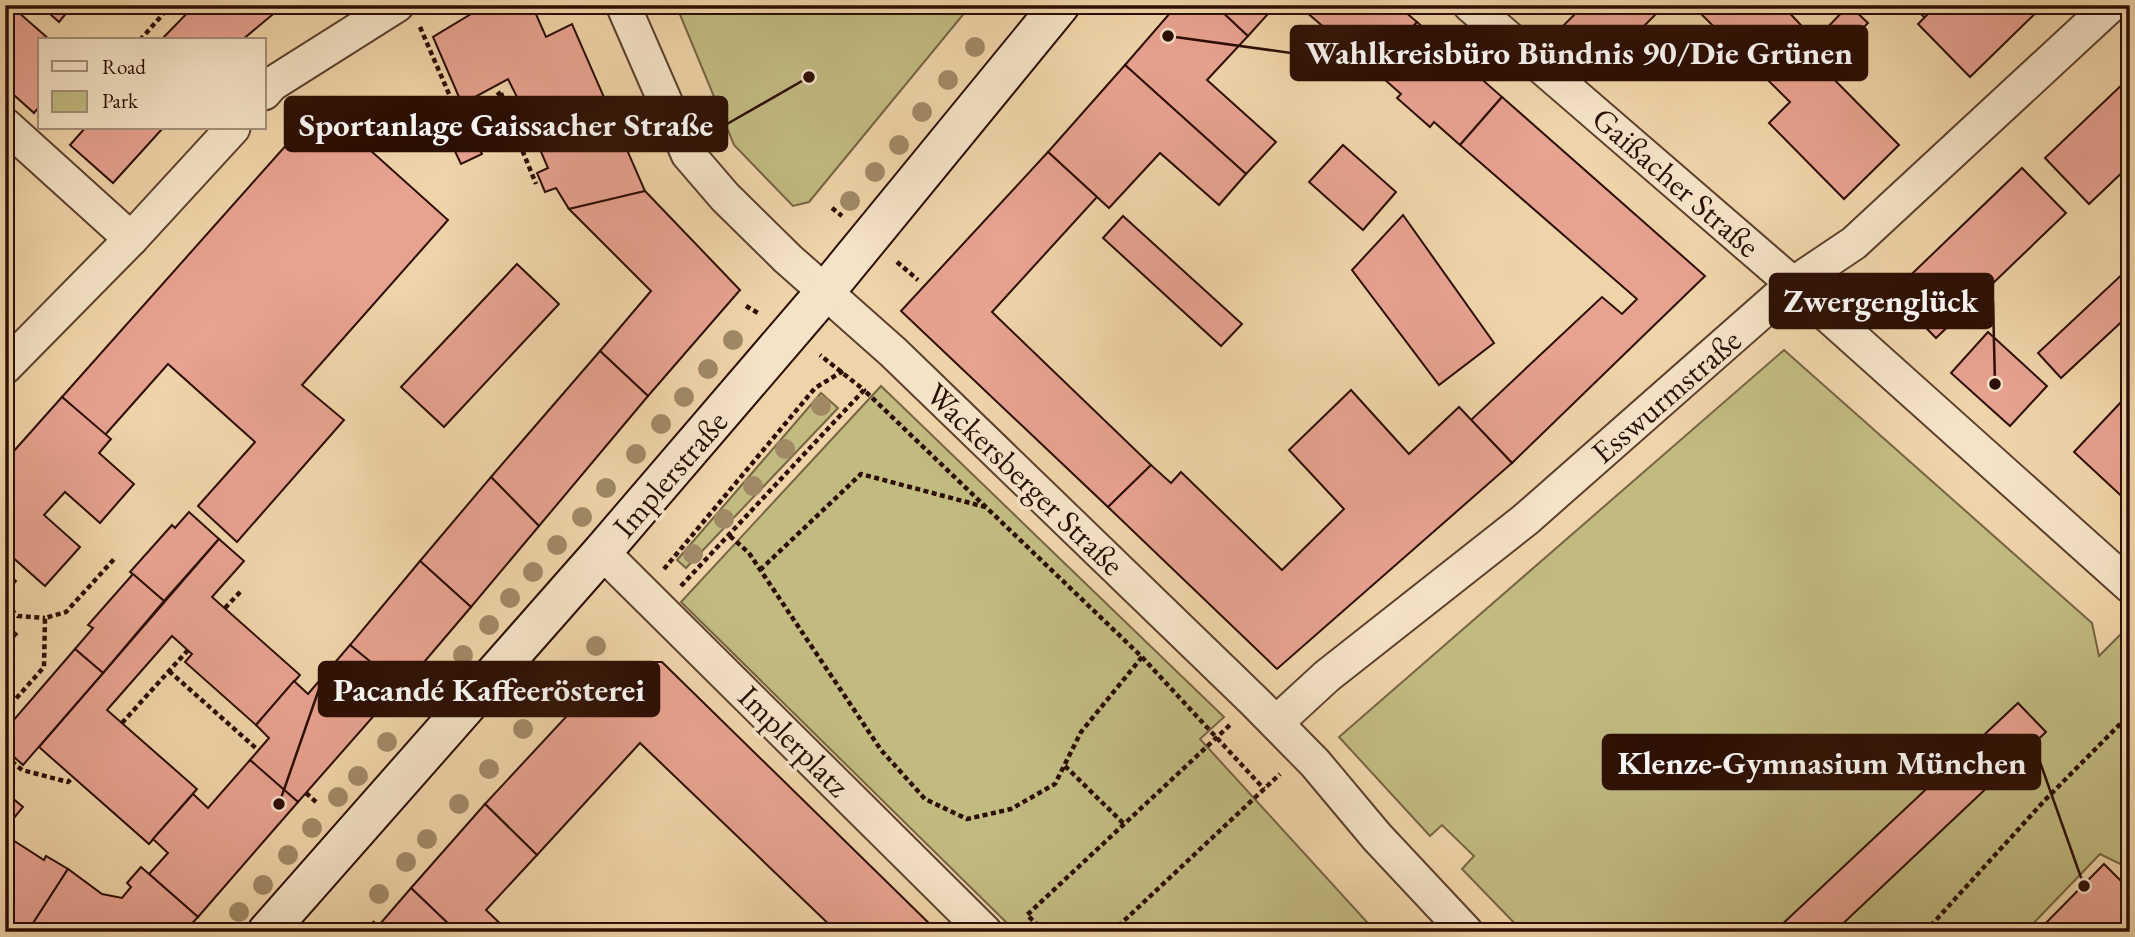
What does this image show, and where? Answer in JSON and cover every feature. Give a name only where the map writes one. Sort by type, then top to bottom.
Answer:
[{"type":"main road","name":"Implerstraße","points":[[267,932],[602,552],[825,292],[1060,5]]},
{"type":"street","name":"Wackersberger Straße","points":[[623,5],[688,154],[725,197],[903,362],[1266,712],[1466,932]]},
{"type":"street","name":"Esswurmstraße","points":[[1266,712],[1327,676],[1525,520],[1793,284],[1854,243],[2111,5]]},
{"type":"street","points":[[266,91],[350,32],[406,11]]},
{"type":"street","name":"Gaißacher Straße","points":[[1490,11],[2130,586]]},
{"type":"street","points":[[5,125],[131,239]]},
{"type":"street","points":[[5,367],[131,239],[231,130]]},
{"type":"street","name":"Implerplatz","points":[[602,552],[985,932]]},
{"type":"path","points":[[143,38],[171,5]]},
{"type":"path","points":[[406,11],[462,124]]},
{"type":"path","points":[[462,124],[501,92],[536,184]]},
{"type":"path","points":[[462,124],[510,120]]},
{"type":"path","points":[[651,598],[664,569],[815,387],[843,371],[990,508],[1142,657],[1264,789]]},
{"type":"path","points":[[651,598],[684,585],[864,390]]},
{"type":"path","points":[[760,570],[861,474],[990,508]]},
{"type":"path","points":[[730,536],[749,553],[881,750],[925,799],[967,819],[1011,808],[1055,784],[1081,732],[1142,657]]},
{"type":"path","points":[[5,604],[18,616],[44,618],[66,612],[116,557]]},
{"type":"path","points":[[225,608],[242,590]]},
{"type":"path","points":[[5,711],[44,667],[44,618]]},
{"type":"path","points":[[122,723],[188,650]]},
{"type":"path","points":[[169,671],[258,750]]},
{"type":"path","points":[[1045,932],[1027,915],[1215,738],[1266,712]]},
{"type":"path","points":[[1925,932],[2045,800],[2130,715]]},
{"type":"path","points":[[1116,930],[1303,751]]},
{"type":"path","points":[[5,756],[22,770],[68,782],[73,777]]},
{"type":"path","points":[[1065,765],[1124,824]]},
{"type":"path","points":[[306,793],[316,802]]},
{"type":"path","points":[[372,922],[378,927]]},
{"type":"green space","points":[[676,5],[971,5],[809,202],[793,206],[734,145]]},
{"type":"green space","points":[[1784,350],[2092,623],[2099,656],[2130,625],[2130,859],[2120,864],[2100,854],[2025,932],[1523,932],[1462,869],[1474,856],[1442,825],[1430,836],[1339,737]]},
{"type":"green space","points":[[881,386],[1224,717],[1200,739],[1376,932],[1016,932],[681,602]]},
{"type":"green space","points":[[821,393],[838,408],[686,568],[677,560]]},
{"type":"building","points":[[5,5],[10,5],[48,38],[38,38],[38,108],[34,113],[5,87]]},
{"type":"building","points":[[40,5],[73,5],[59,22]]},
{"type":"building","points":[[195,5],[284,5],[244,38],[163,38]]},
{"type":"building","points":[[486,5],[532,5],[546,37],[572,24],[645,191],[569,209],[556,188],[545,192],[537,173],[548,168],[527,119],[516,124],[508,104],[518,99],[508,79],[462,104],[433,37]]},
{"type":"building","points":[[1177,5],[1215,5],[1248,36],[1207,80],[1276,142],[1246,174],[1125,65]]},
{"type":"building","points":[[1215,5],[1276,5],[1248,36]]},
{"type":"building","points":[[1298,5],[1397,5],[1417,22],[1375,71]]},
{"type":"building","points":[[1584,5],[1665,5],[1604,66],[1564,25]]},
{"type":"building","points":[[1692,5],[1782,5],[1815,40],[1805,50],[1899,145],[1844,199],[1769,123],[1790,102]]},
{"type":"building","points":[[1849,5],[1868,23],[1840,51],[1822,33]]},
{"type":"building","points":[[1912,5],[1937,5],[1925,18]]},
{"type":"building","points":[[1937,5],[2044,5],[1970,77],[1918,24]]},
{"type":"building","points":[[1417,22],[1502,97],[1460,145],[1434,122],[1430,127],[1397,98],[1401,94],[1375,71]]},
{"type":"building","points":[[1125,65],[1246,174],[1219,205],[1160,153],[1109,208],[1048,152]]},
{"type":"building","points":[[2130,77],[2130,165],[2089,204],[2045,158]]},
{"type":"building","points":[[1502,97],[1705,276],[1512,463],[1471,420],[1602,297],[1622,314],[1637,299],[1460,145]]},
{"type":"building","points":[[321,106],[448,220],[302,385],[344,420],[237,542],[198,506],[255,442],[168,364],[105,435],[62,397]]},
{"type":"building","points":[[83,130],[161,130],[113,183],[70,145]]},
{"type":"building","points":[[472,133],[482,154],[461,164],[451,143]]},
{"type":"building","points":[[1343,145],[1396,192],[1363,230],[1309,182]]},
{"type":"building","points":[[1048,152],[1097,197],[992,312],[1151,465],[1108,507],[901,311]]},
{"type":"building","points":[[2022,168],[2066,213],[1936,338],[1892,293]]},
{"type":"building","points":[[645,191],[740,290],[648,396],[600,351],[651,291],[569,209]]},
{"type":"building","points":[[1403,215],[1494,343],[1439,385],[1352,270]]},
{"type":"building","points":[[1123,216],[1242,324],[1221,346],[1103,238]]},
{"type":"building","points":[[517,264],[559,304],[444,427],[401,387]]},
{"type":"building","points":[[2130,267],[2130,314],[2061,378],[2038,353]]},
{"type":"building","points":[[1988,332],[2047,386],[2010,426],[1951,373]]},
{"type":"building","points":[[600,351],[648,396],[539,526],[491,477]]},
{"type":"building","points":[[1351,390],[1409,454],[1459,407],[1512,463],[1277,669],[1108,507],[1151,465],[1171,483],[1181,472],[1282,570],[1344,509],[1289,450]]},
{"type":"building","points":[[62,397],[111,439],[99,453],[134,484],[100,523],[65,492],[44,515],[80,547],[45,586],[11,556],[5,558],[5,461]]},
{"type":"building","points":[[2122,401],[2130,408],[2130,504],[2074,452]]},
{"type":"building","points":[[491,477],[539,526],[471,607],[420,561]]},
{"type":"building","points":[[189,512],[219,539],[164,601],[130,572],[172,525],[175,528]]},
{"type":"building","points":[[219,539],[244,561],[212,597],[300,675],[256,725],[185,662],[192,654],[172,636],[107,710],[197,789],[149,844],[39,747]]},
{"type":"building","points":[[420,561],[471,607],[402,688],[350,645]]},
{"type":"building","points":[[5,571],[16,581],[5,594]]},
{"type":"building","points":[[133,574],[164,601],[103,673],[75,649],[93,628],[88,625]]},
{"type":"building","points":[[5,624],[17,634],[5,647]]},
{"type":"building","points":[[350,645],[400,686],[298,802],[250,760],[269,738],[256,725],[294,681],[308,694]]},
{"type":"building","points":[[75,649],[103,673],[23,765],[5,749],[5,730]]},
{"type":"building","points":[[617,662],[662,662],[938,932],[837,932],[640,743],[537,855],[485,804]]},
{"type":"building","points":[[2018,703],[2046,732],[1834,932],[1774,932]]},
{"type":"building","points":[[250,760],[298,802],[198,917],[149,874],[168,853],[153,839],[193,794],[208,808]]},
{"type":"building","points":[[5,792],[23,807],[5,829]]},
{"type":"building","points":[[485,804],[537,855],[486,910],[509,932],[457,932],[411,888]]},
{"type":"building","points":[[5,835],[44,860],[46,856],[68,869],[28,931],[5,917]]},
{"type":"building","points":[[2104,864],[2130,890],[2130,932],[2037,932]]},
{"type":"building","points":[[141,867],[198,917],[184,932],[28,931],[68,869],[102,894],[122,898],[131,887],[127,883]]},
{"type":"building","points":[[411,888],[457,932],[373,932]]},
{"type":"place","name":"Wahlkreisbüro Bündnis 90/Die Grünen","points":[[1168,36]]},
{"type":"place","name":"Sportanlage Gaissacher Straße","points":[[809,77]]},
{"type":"place","name":"Zwergenglück","points":[[1995,384]]},
{"type":"place","name":"Pacandé Kaffeerösterei","points":[[279,804]]},
{"type":"place","name":"Klenze-Gymnasium München","points":[[2084,886]]}]
